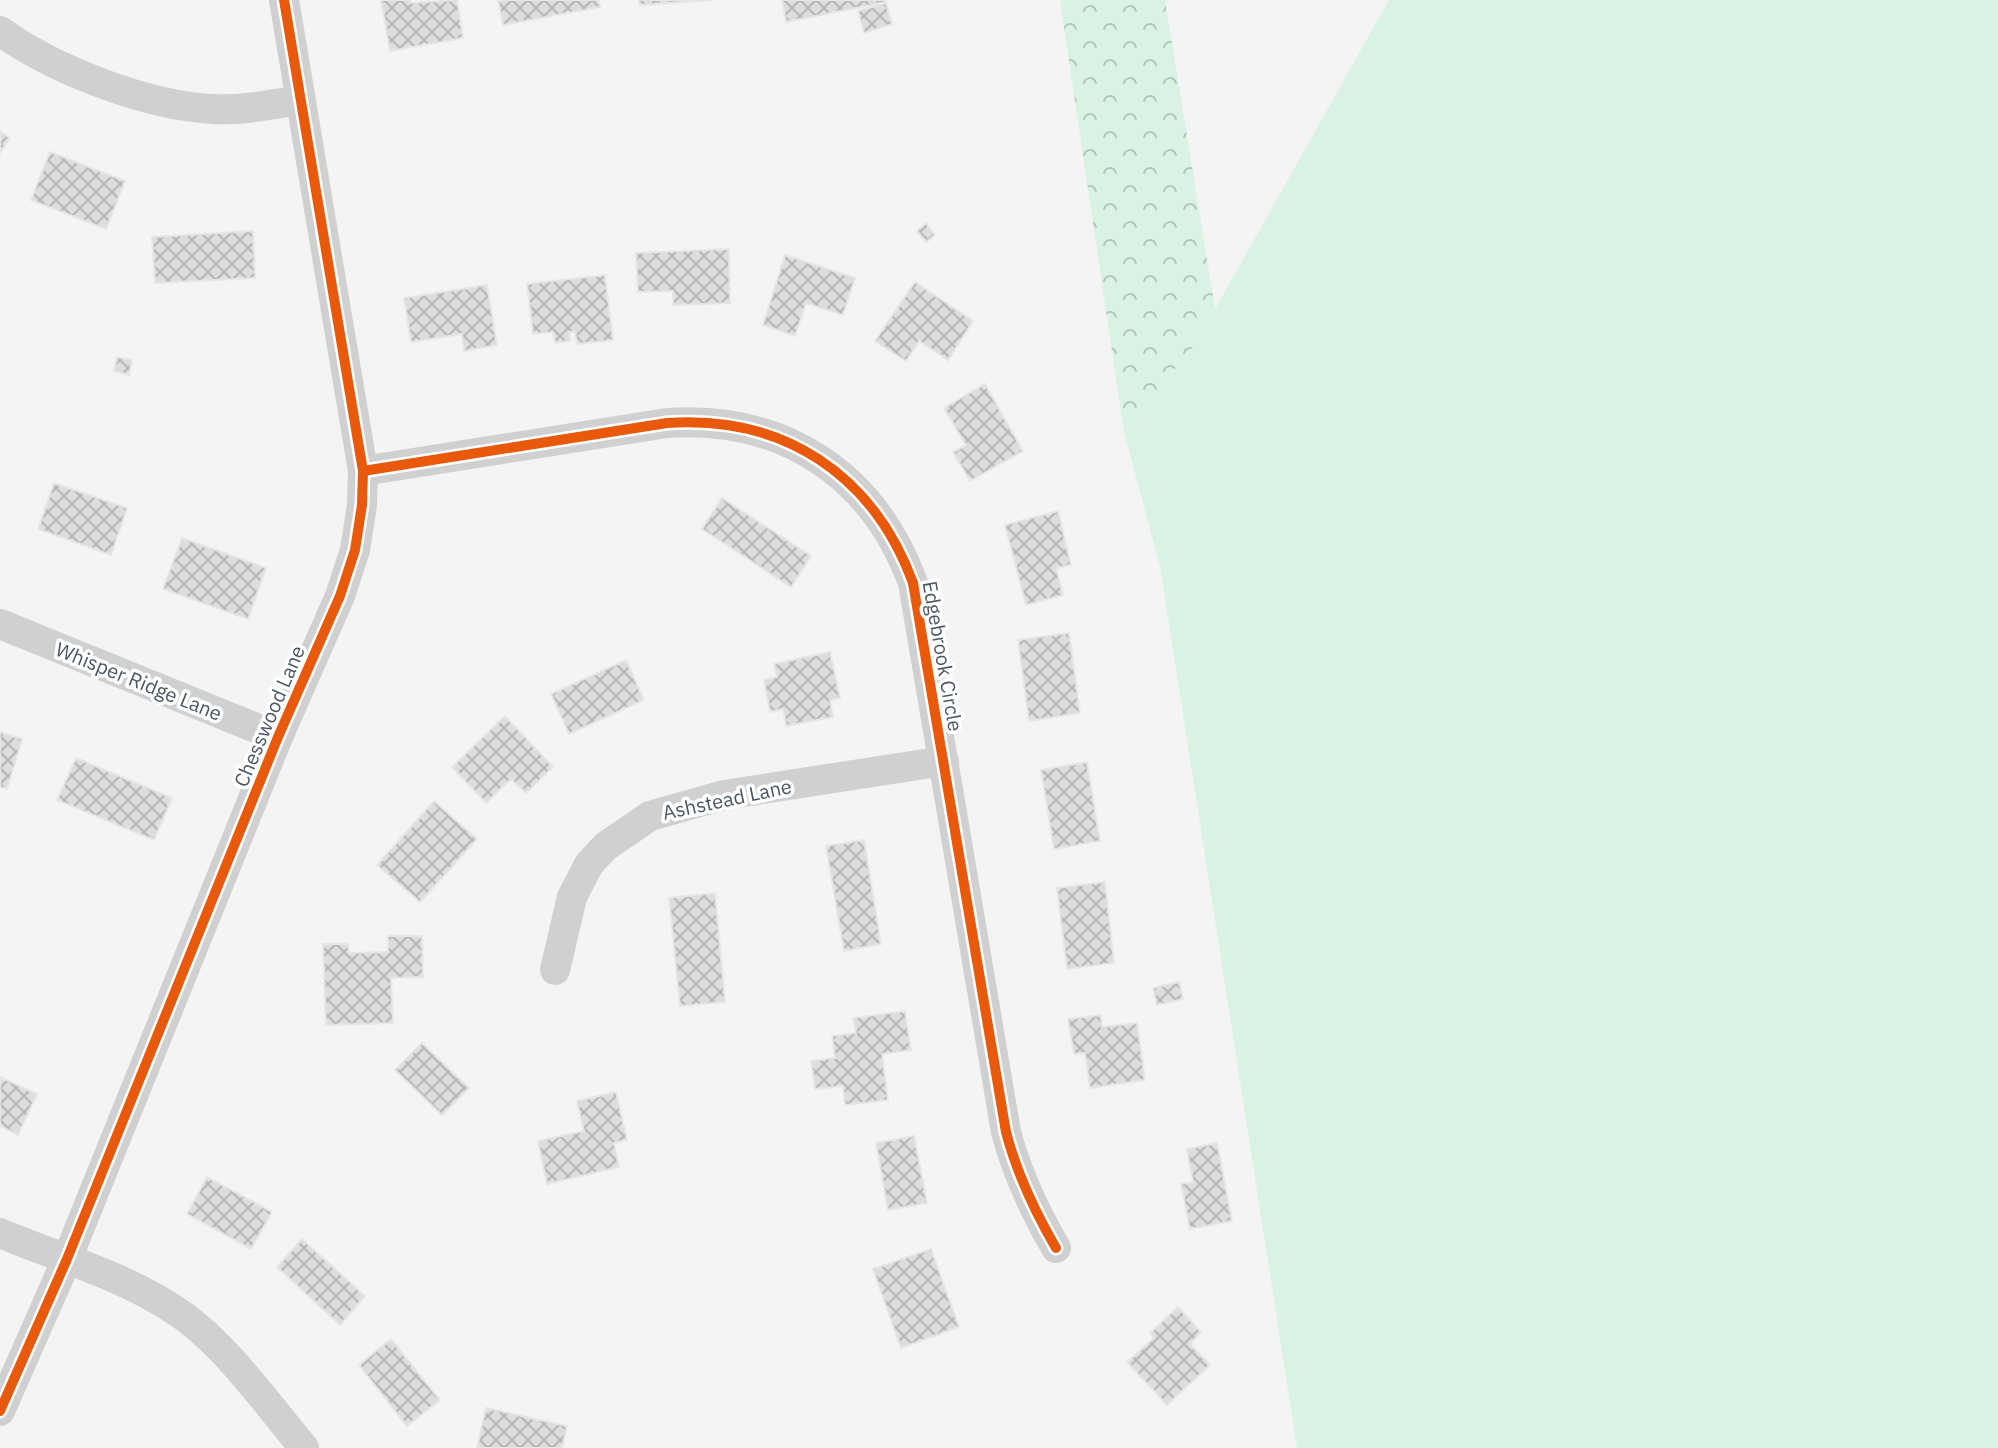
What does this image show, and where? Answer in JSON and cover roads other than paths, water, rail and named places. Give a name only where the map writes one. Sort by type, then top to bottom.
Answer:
[{"type":"street","name":"Chesswood Lane","points":[[0,1411],[67,1259],[278,737],[340,596],[355,550],[362,505],[363,471],[284,0]]},
{"type":"street","points":[[0,31],[49,60],[151,100],[213,109],[241,109],[300,100]]},
{"type":"street","name":"Edgebrook Circle","points":[[363,471],[696,421],[768,433],[823,463],[852,484],[881,518],[905,559],[913,583],[1006,1132],[1015,1168],[1056,1248]]},
{"type":"street","name":"Whisper Ridge Lane","points":[[0,624],[278,737]]},
{"type":"street","name":"Ashstead Lane","points":[[555,970],[572,897],[589,864],[615,838],[650,816],[724,795],[944,761]]},
{"type":"street","points":[[0,1233],[134,1288],[180,1313],[204,1332],[304,1448]]}]
